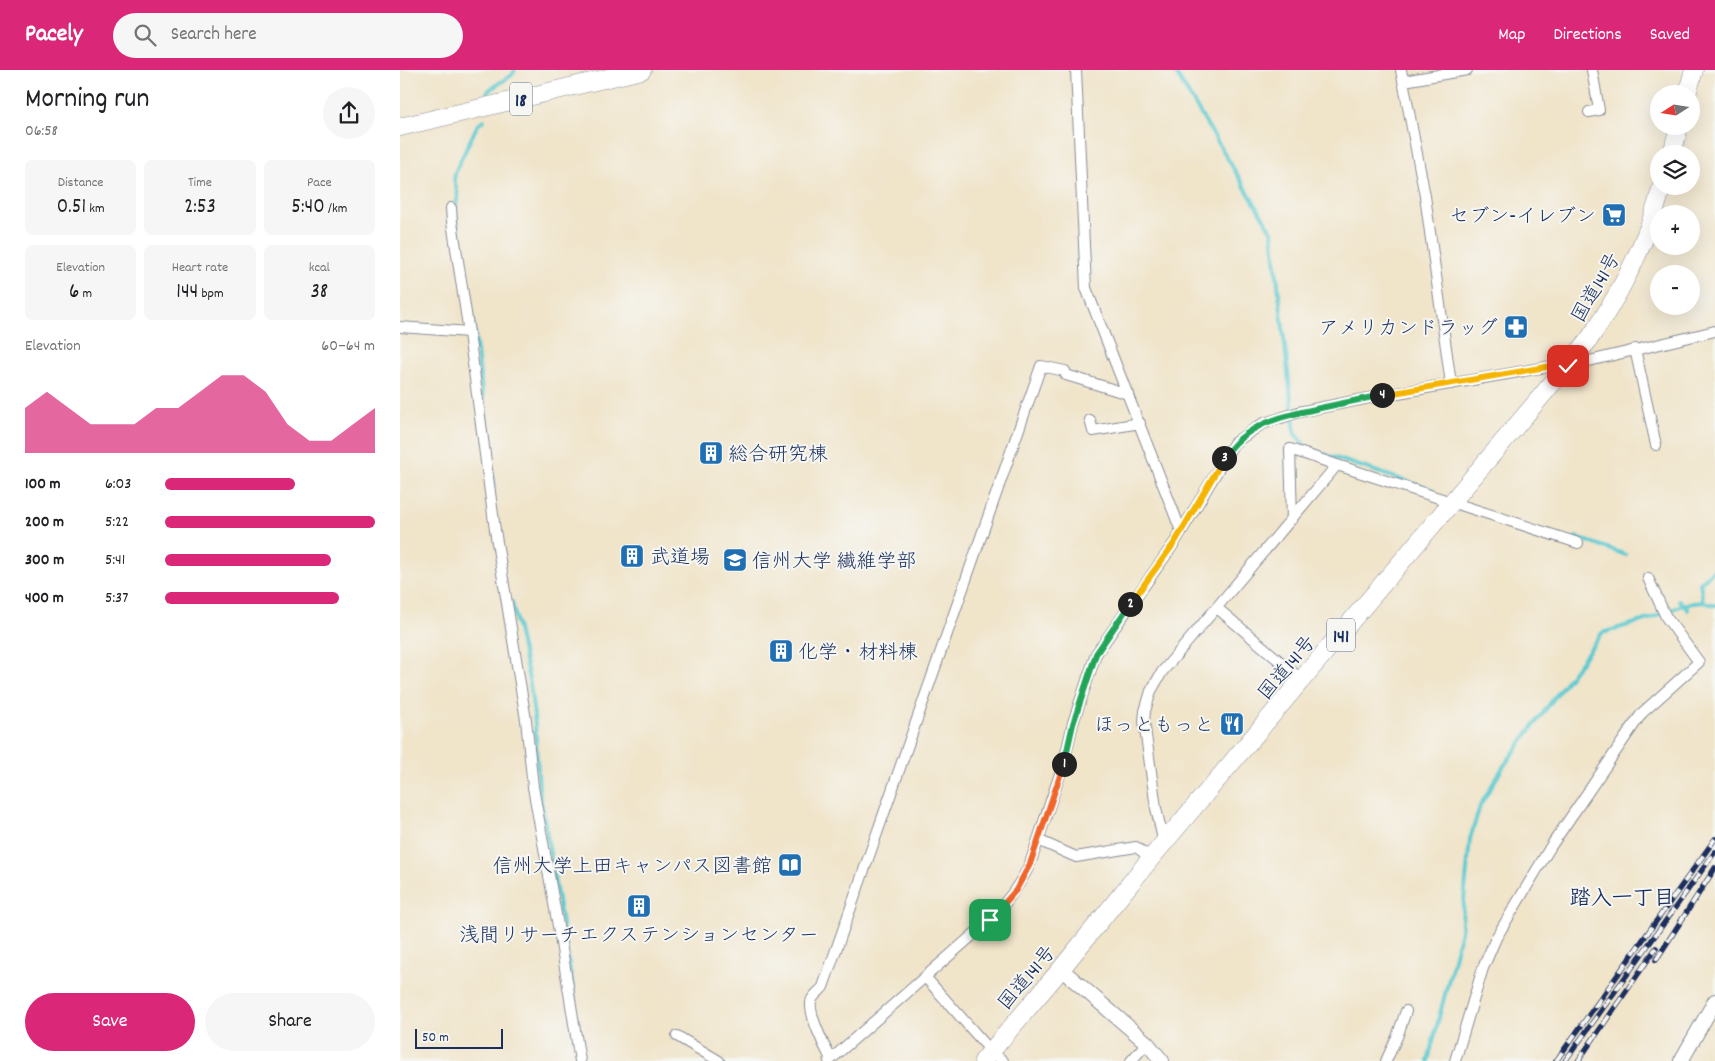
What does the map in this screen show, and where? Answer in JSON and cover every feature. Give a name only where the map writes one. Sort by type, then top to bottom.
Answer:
[{"type":"highway","name":"18","points":[[400,127],[642,70]]},
{"type":"highway","points":[[1690,85],[1694,70]]},
{"type":"highway","name":"国道141号","points":[[992,1058],[1151,858],[1588,341],[1603,320],[1630,272],[1644,242],[1659,195]]},
{"type":"street","points":[[1076,70],[1086,288],[1181,531]]},
{"type":"street","points":[[1401,70],[1424,196],[1451,384]]},
{"type":"street","points":[[1404,81],[1468,70]]},
{"type":"street","points":[[1589,112],[1599,110],[1592,70]]},
{"type":"street","points":[[451,208],[452,222],[460,248],[494,530],[526,720],[533,786],[580,1061]]},
{"type":"street","points":[[400,327],[469,332]]},
{"type":"street","points":[[1128,394],[1066,375],[1065,371],[1041,366],[823,987],[812,999],[811,1006],[820,1038],[830,1060],[926,978],[990,920],[1004,906],[1024,878],[1064,762],[1073,724],[1096,654],[1175,542],[1234,443],[1262,424],[1299,412],[1558,365],[1568,366],[1715,330]]},
{"type":"street","points":[[1635,349],[1656,445]]},
{"type":"street","points":[[1090,420],[1093,432],[1140,424]]},
{"type":"street","points":[[1292,519],[1290,449],[1578,543]]},
{"type":"street","points":[[1164,844],[1156,808],[1146,742],[1145,711],[1151,691],[1162,672],[1337,465]]},
{"type":"street","points":[[1455,1061],[1483,968],[1496,938],[1551,846],[1642,713],[1699,662],[1663,613],[1648,578]]},
{"type":"street","points":[[1217,608],[1302,680]]},
{"type":"street","points":[[1038,840],[1076,857],[1136,847],[1151,858]]},
{"type":"street","points":[[1061,969],[1147,1044],[1162,1061]]},
{"type":"street","points":[[926,978],[992,1058]]},
{"type":"street","points":[[1681,1061],[1715,1001]]},
{"type":"street","points":[[1386,1061],[1406,1011]]},
{"type":"street","points":[[677,1036],[719,1061]]},
{"type":"street","points":[[1131,1061],[1147,1044]]},
{"type":"waterway","points":[[487,93],[512,75],[515,70]]},
{"type":"waterway","points":[[1174,70],[1272,232],[1295,434],[1308,449],[1433,490]]},
{"type":"waterway","points":[[484,120],[477,126],[456,170],[454,179],[458,195],[455,210],[474,328],[494,486]]},
{"type":"waterway","points":[[1576,537],[1626,555]]},
{"type":"waterway","points":[[1703,602],[1700,583],[1715,569]]},
{"type":"waterway","points":[[1679,600],[1688,610]]},
{"type":"waterway","points":[[512,602],[530,684],[535,724],[539,789],[574,994]]},
{"type":"waterway","points":[[1428,1061],[1461,931],[1470,839],[1480,806],[1503,767],[1602,633],[1652,618],[1685,604],[1703,602],[1715,605]]},
{"type":"railway","points":[[1556,1061],[1715,839]]},
{"type":"railway","points":[[1565,1061],[1715,852]]},
{"type":"railway","points":[[1656,960],[1715,868]]},
{"type":"railway","points":[[1578,1061],[1656,948]]},
{"type":"place","name":"セブン-イレブン","points":[[1614,215]]},
{"type":"place","name":"アメリカンドラッグ","points":[[1516,327]]},
{"type":"place","name":"総合研究棟","points":[[711,453]]},
{"type":"place","name":"武道場","points":[[632,556]]},
{"type":"place","name":"信州大学 繊維学部","points":[[735,560]]},
{"type":"place","name":"化学・材料棟","points":[[781,651]]},
{"type":"place","name":"ほっともっと","points":[[1232,724]]},
{"type":"place","name":"信州大学上田キャンパス図書館","points":[[790,865]]},
{"type":"place","name":"浅間リサーチエクステンションセンター","points":[[639,906]]},
{"type":"district","name":"踏入一丁目","points":[[1622,897]]},
{"type":"route","points":[[990,920],[1016,890],[1030,864],[1064,762],[1086,679],[1096,654],[1175,542],[1234,443],[1262,424],[1299,412],[1558,365],[1568,366]]}]
